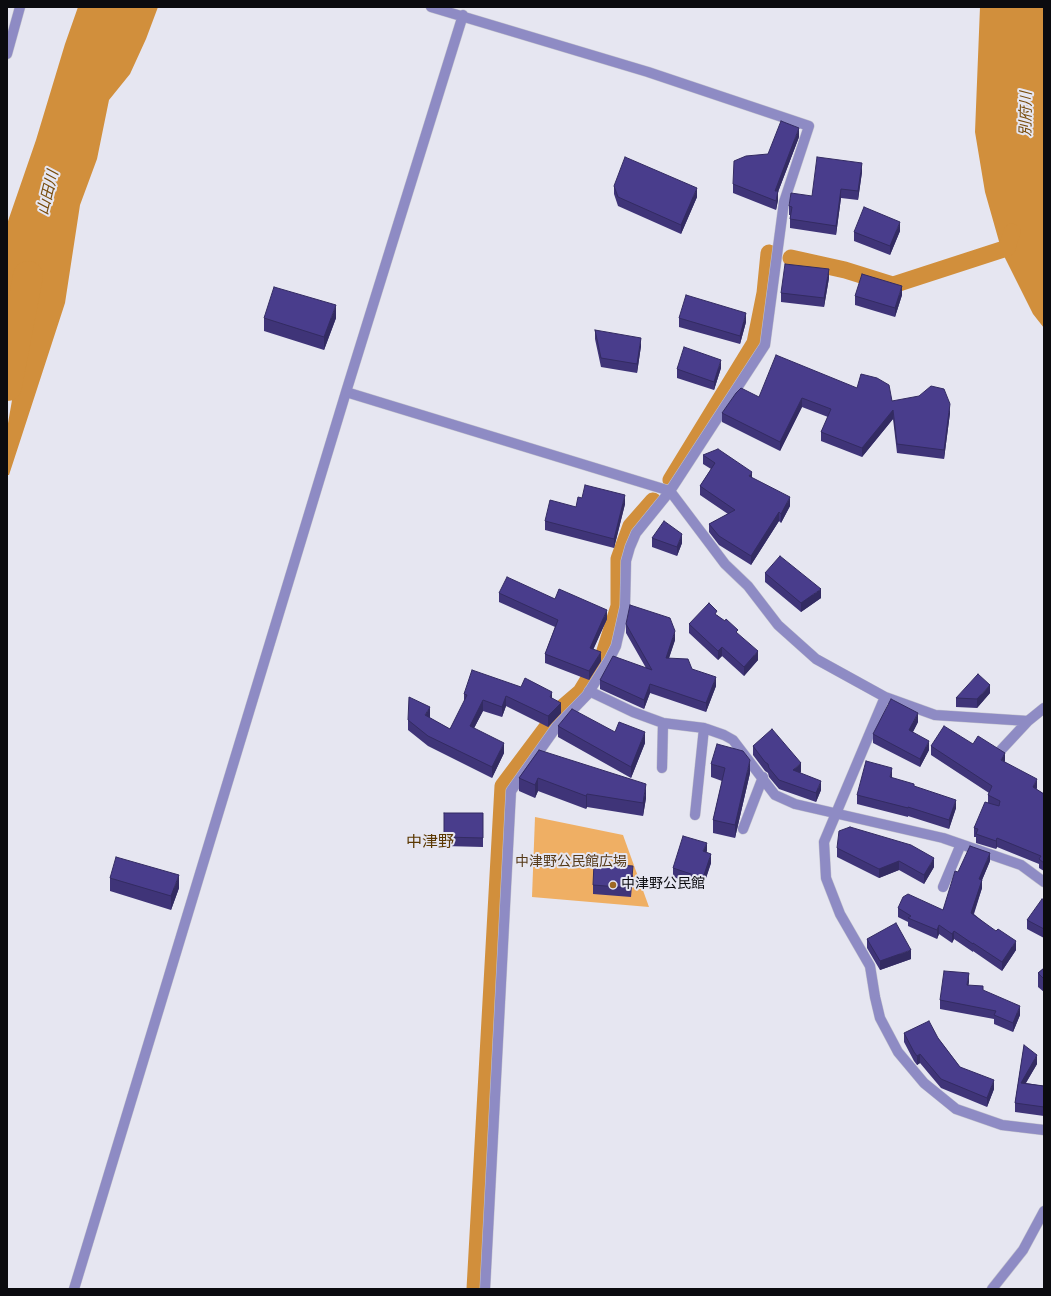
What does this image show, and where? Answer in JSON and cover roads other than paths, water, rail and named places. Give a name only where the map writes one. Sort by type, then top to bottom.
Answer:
[{"type":"street","points":[[7,54],[20,7]]},
{"type":"street","points":[[431,7],[648,72],[809,126],[784,202],[765,345],[670,491],[636,533],[626,561],[625,606],[616,646],[609,660],[587,695],[557,726],[511,792],[485,1289]]},
{"type":"street","points":[[74,1289],[346,392],[463,16]]},
{"type":"street","points":[[346,392],[670,491],[725,564],[748,586],[778,625],[816,659],[885,697],[935,715],[1028,721]]},
{"type":"street","points":[[589,691],[633,712],[663,724],[704,728],[724,735],[733,740],[756,771],[763,777],[775,795],[795,804],[943,838],[1021,865],[1044,882]]},
{"type":"street","points":[[885,697],[824,842],[826,878],[840,914],[870,966],[880,1018],[898,1052],[924,1083],[956,1109],[1002,1125],[1044,1130]]},
{"type":"street","points":[[1002,750],[1028,721],[1044,708]]},
{"type":"street","points":[[662,768],[663,724]]},
{"type":"street","points":[[695,815],[704,728]]},
{"type":"street","points":[[743,829],[763,777]]},
{"type":"street","points":[[943,887],[962,844]]},
{"type":"street","points":[[992,1289],[1023,1250],[1044,1211]]},
{"type":"water","points":[[78,7],[158,7],[146,39],[130,74],[109,100],[97,159],[80,205],[65,303],[9,475],[7,475],[7,429],[24,331],[20,318],[7,342],[7,224],[36,140],[65,44]]},
{"type":"water","name":"別府川","points":[[980,7],[1044,7],[1044,328],[1033,314],[1002,252],[985,192],[975,132]]},
{"type":"waterway","points":[[791,258],[845,270],[893,285],[1007,248],[1012,232]]},
{"type":"waterway","points":[[671,480],[755,343],[765,293],[769,253]]},
{"type":"waterway","name":"山田川","points":[[7,386],[28,276]]},
{"type":"waterway","points":[[475,1289],[503,786],[560,710],[581,692],[604,654],[619,606],[619,559],[631,526],[653,501]]},
{"type":"place","name":"中津野公民館","points":[[613,885]]},
{"type":"district","name":"中津野","points":[[430,843]]},
{"type":"park label","name":"中津野公民館広場","points":[[571,863]]}]
